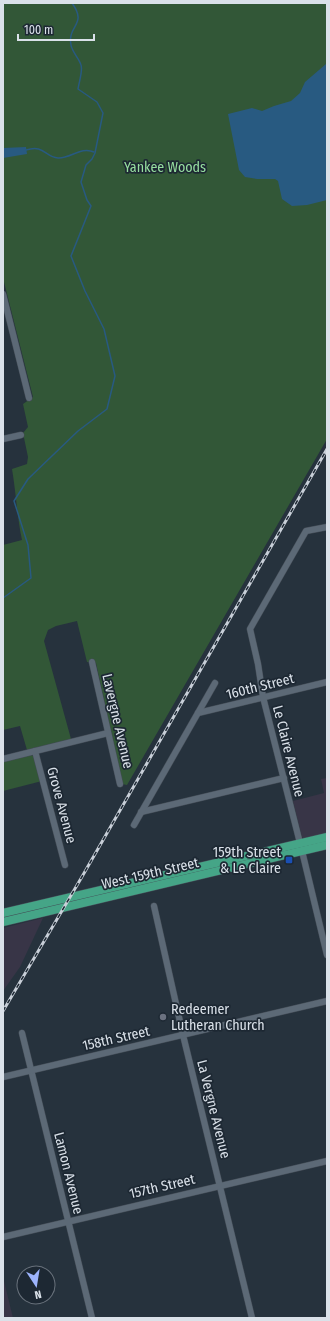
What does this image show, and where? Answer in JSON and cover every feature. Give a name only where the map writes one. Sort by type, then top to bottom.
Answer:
[{"type":"main road","name":"West 159th Street","points":[[3,922],[301,847],[327,837]]},
{"type":"main road","name":"West 159th Street","points":[[3,913],[301,847],[327,845]]},
{"type":"street","points":[[3,294],[30,398]]},
{"type":"street","points":[[3,439],[21,435]]},
{"type":"street","name":"Le Claire Avenue","points":[[327,527],[306,531],[250,629],[258,664],[263,697],[327,955]]},
{"type":"street","name":"Lavergne Avenue","points":[[92,662],[120,784]]},
{"type":"street","name":"160th Street","points":[[198,713],[327,682]]},
{"type":"street","points":[[134,825],[215,683]]},
{"type":"street","points":[[3,758],[108,733]]},
{"type":"street","name":"Grove Avenue","points":[[35,751],[65,865]]},
{"type":"street","points":[[141,812],[284,778]]},
{"type":"street","name":"La Vergne Avenue","points":[[154,906],[183,1035],[252,1318]]},
{"type":"street","name":"158th Street","points":[[3,1077],[327,1001]]},
{"type":"street","name":"Lamon Avenue","points":[[22,1033],[92,1318]]},
{"type":"street","name":"157th Street","points":[[3,1237],[327,1161]]},
{"type":"shaded area","points":[[327,778],[327,834],[304,839],[302,837],[293,801],[324,793],[321,779]]},
{"type":"shaded area","points":[[43,918],[20,967],[3,991],[3,928]]},
{"type":"shaded area","points":[[4,1281],[13,1318],[3,1318]]},
{"type":"green space","name":"Yankee Woods","points":[[3,3],[327,3],[327,439],[127,785],[122,784],[96,663],[87,662],[77,621],[56,626],[48,630],[44,641],[71,739],[27,750],[20,726],[3,730],[3,545],[22,540],[12,469],[27,464],[28,457],[23,433],[28,427],[23,404],[33,397],[3,278]]},
{"type":"green space","points":[[30,755],[35,756],[42,781],[3,791],[3,761]]},
{"type":"water","points":[[326,64],[327,200],[307,205],[292,206],[282,199],[278,181],[275,179],[245,177],[239,170],[228,114],[252,108],[262,111],[291,101],[300,93],[305,82]]},
{"type":"water","points":[[26,147],[27,154],[3,158],[3,148]]},
{"type":"waterway","points":[[3,598],[31,578],[28,545],[14,501],[28,479],[78,431],[107,409],[115,376],[104,329],[85,291],[71,256],[91,206],[87,200],[81,182],[86,165],[95,153],[103,113],[97,102],[78,89],[81,67],[71,45],[72,33],[78,21],[78,16],[72,3]]},
{"type":"waterway","points":[[26,150],[37,149],[58,158],[67,157],[85,151],[94,152]]},
{"type":"railway","points":[[3,1011],[83,875],[327,449]]},
{"type":"place","name":"159th Street & Le Claire","points":[[289,860]]},
{"type":"place","name":"Redeemer Lutheran Church","points":[[163,1017]]}]
